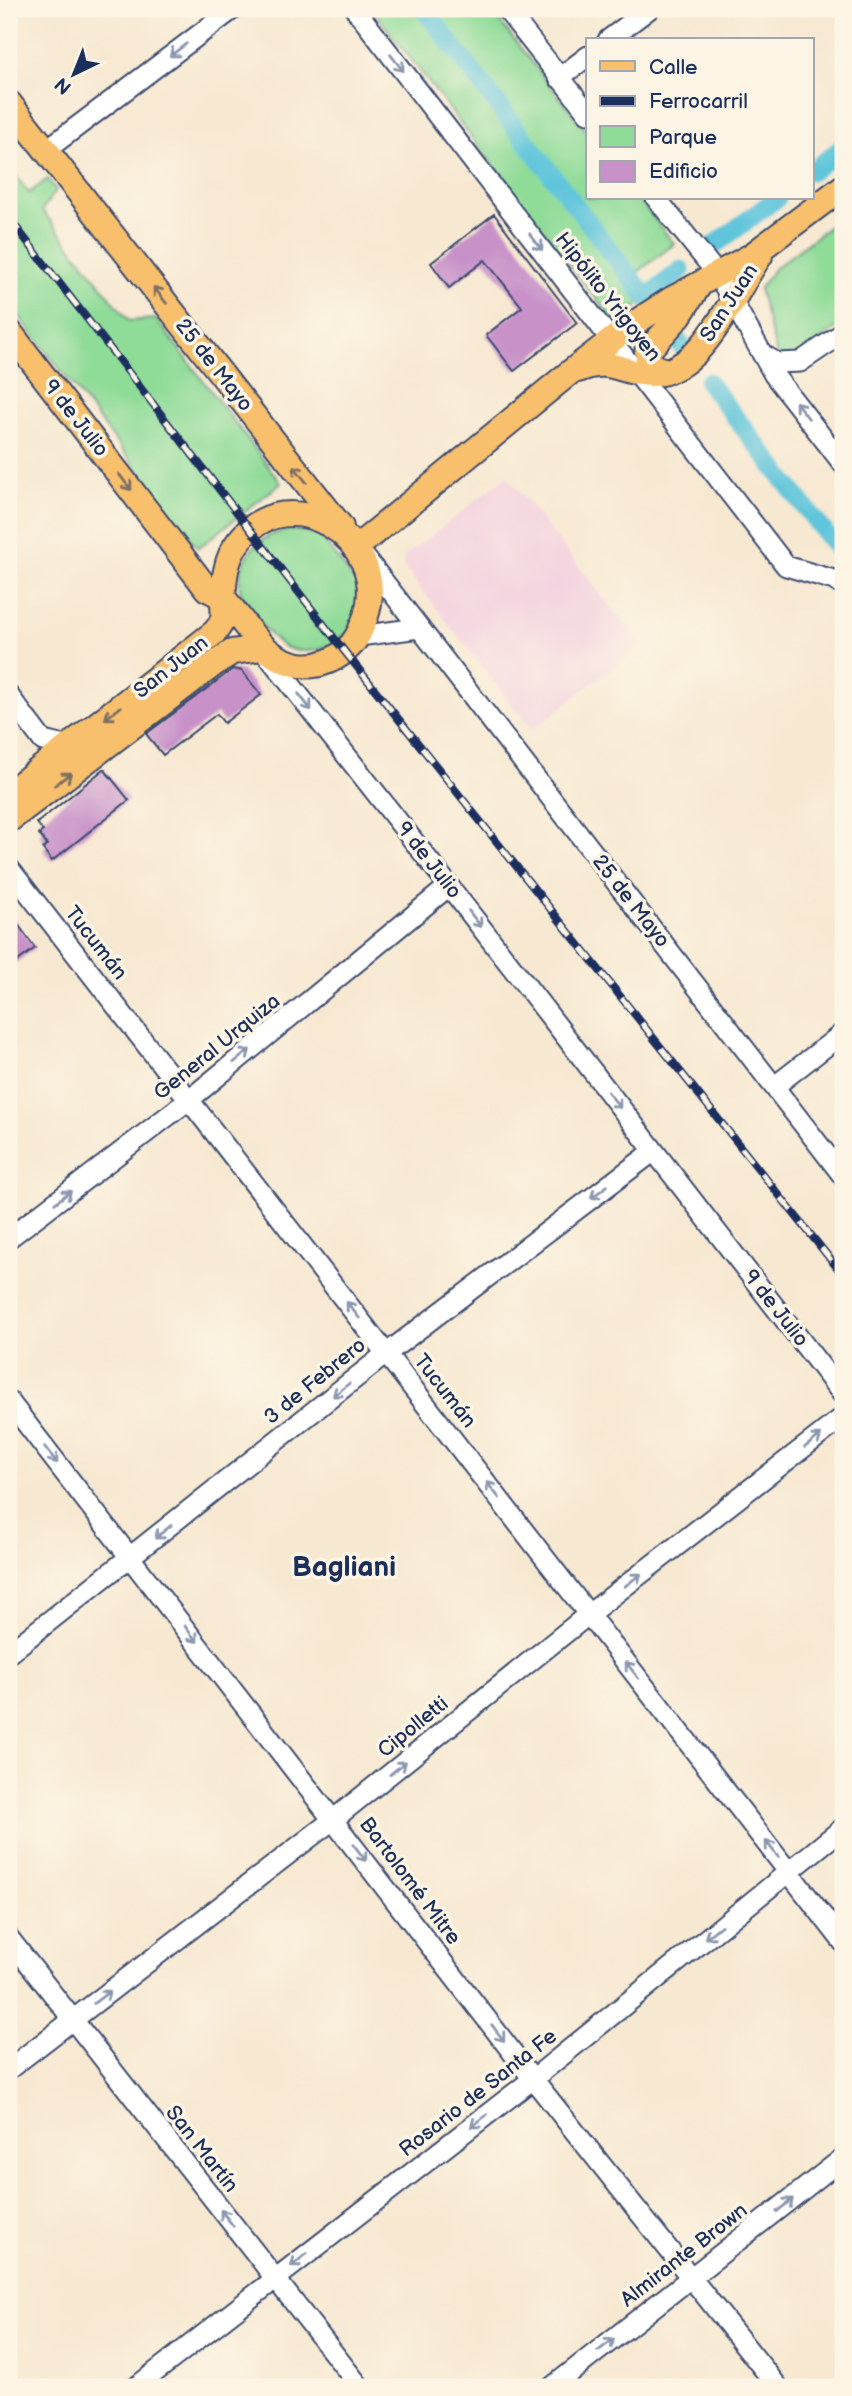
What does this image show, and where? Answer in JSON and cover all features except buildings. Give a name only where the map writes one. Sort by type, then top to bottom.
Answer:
[{"type":"main road","name":"25 de Mayo","points":[[9,103],[357,547]]},
{"type":"main road","name":"San Juan","points":[[9,793],[215,632],[223,618],[227,564],[237,543],[249,528],[267,519],[292,515],[315,518],[331,526],[357,547],[612,340],[670,300],[769,244],[843,187]]},
{"type":"main road","name":"San Juan","points":[[568,374],[592,364],[609,364],[637,373],[654,374],[669,371],[684,363],[702,347],[745,276],[769,244]]},
{"type":"main road","points":[[669,371],[656,368],[647,358],[647,352],[709,279]]},
{"type":"main road","name":"9 de Julio","points":[[9,331],[207,589],[223,598],[262,648]]},
{"type":"main road","points":[[262,648],[299,665],[319,665],[345,652],[359,636],[371,593],[368,575],[357,547]]},
{"type":"main road","name":"San Juan","points":[[9,820],[214,664],[233,652],[262,648]]},
{"type":"street","points":[[46,150],[233,9]]},
{"type":"street","name":"Hipólito Yrigoyen","points":[[355,9],[786,566],[834,580],[843,586]]},
{"type":"street","points":[[506,9],[586,111]]},
{"type":"street","points":[[611,38],[649,9]]},
{"type":"street","points":[[559,78],[586,58]]},
{"type":"street","points":[[657,200],[709,279],[733,299],[774,375],[843,464]]},
{"type":"street","points":[[761,353],[777,363],[800,362],[843,333]]},
{"type":"street","name":"25 de Mayo","points":[[357,547],[843,1175]]},
{"type":"street","points":[[359,636],[419,628]]},
{"type":"street","name":"9 de Julio","points":[[262,648],[843,1395]]},
{"type":"street","points":[[9,696],[43,741],[69,747]]},
{"type":"street","name":"Tucumán","points":[[9,868],[843,1942]]},
{"type":"street","name":"General Urquiza","points":[[9,1238],[190,1099],[449,886]]},
{"type":"street","points":[[775,1086],[843,1033]]},
{"type":"street","name":"3 de Febrero","points":[[9,1653],[387,1353],[654,1151]]},
{"type":"street","name":"Bartolomé Mitre","points":[[9,1401],[533,2079],[778,2387]]},
{"type":"street","name":"Cipolletti","points":[[9,2069],[334,1819],[589,1614],[843,1417]]},
{"type":"street","name":"Rosario de Santa Fe","points":[[136,2387],[533,2079],[843,1828]]},
{"type":"street","name":"San Martín","points":[[9,1938],[360,2387]]},
{"type":"street","name":"Almirante Brown","points":[[552,2387],[843,2158]]},
{"type":"shaded area","points":[[507,476],[641,645],[532,730],[403,566],[404,557]]},
{"type":"green space","points":[[372,9],[490,9],[586,131],[586,200],[640,200],[674,244],[629,279],[644,301],[622,319],[610,316]]},
{"type":"green space","points":[[9,167],[29,193],[48,179],[56,190],[42,210],[129,321],[156,319],[281,483],[198,548],[9,303]]},
{"type":"green space","points":[[843,216],[843,323],[795,359],[777,355],[759,289],[775,268]]},
{"type":"green space","points":[[295,530],[319,535],[358,585],[357,613],[351,627],[336,642],[317,650],[295,650],[278,643],[255,616],[244,599],[239,583],[243,564],[253,547],[269,536]]},
{"type":"waterway","points":[[424,9],[652,305]]},
{"type":"waterway","points":[[814,169],[843,147]]},
{"type":"waterway","points":[[713,246],[774,200]]},
{"type":"waterway","points":[[646,298],[681,270]]},
{"type":"waterway","points":[[678,341],[684,349]]},
{"type":"waterway","points":[[708,382],[843,556]]},
{"type":"railway","points":[[9,218],[345,652],[843,1275]]},
{"type":"district","name":"Bagliani","points":[[344,1567]]}]
